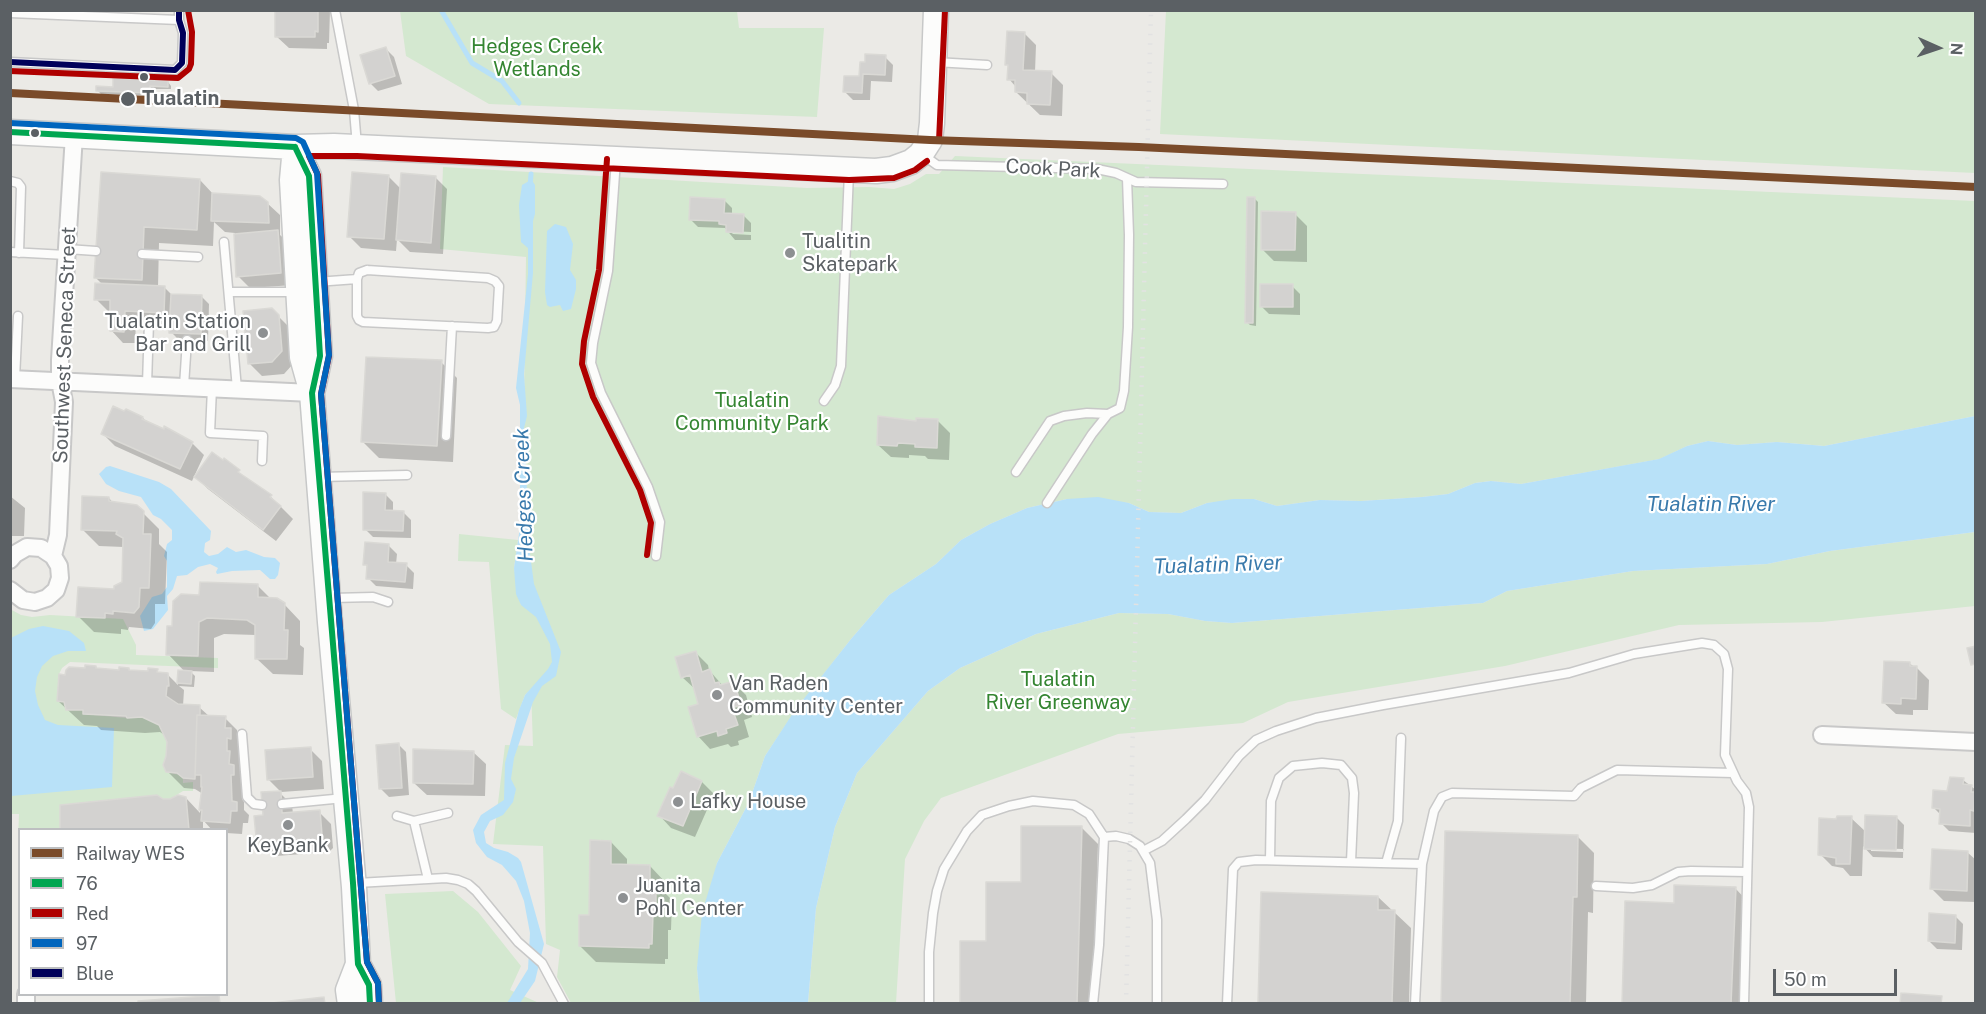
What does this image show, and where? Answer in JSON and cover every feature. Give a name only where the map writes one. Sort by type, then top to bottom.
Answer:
[{"type":"main road","points":[[10,132],[849,171],[892,169],[911,162],[921,154],[930,140],[936,10]]},
{"type":"main road","points":[[295,147],[292,180],[306,287],[302,357],[312,393],[358,964],[369,985],[370,1004]]},
{"type":"main road","points":[[350,1004],[348,990],[358,964]]},
{"type":"street","name":"Southwest Seneca Street","points":[[10,590],[23,600],[35,602],[47,598],[56,590],[60,578],[59,566],[53,556],[58,535],[64,402],[60,381],[74,135]]},
{"type":"street","points":[[13,379],[312,393]]},
{"type":"street","points":[[10,560],[27,547],[41,548],[53,556]]},
{"type":"street","points":[[1822,735],[1976,742]]},
{"type":"lane","points":[[335,10],[354,110],[357,147]]},
{"type":"lane","points":[[10,13],[179,15],[183,33],[182,63],[175,70],[10,62]]},
{"type":"lane","points":[[934,62],[987,64]]},
{"type":"lane","name":"Cook Park","points":[[921,154],[937,165],[1097,170],[1136,182],[1223,184]]},
{"type":"lane","points":[[616,159],[608,271],[591,363],[601,393],[648,487],[654,504],[660,522],[656,556]]},
{"type":"lane","points":[[824,401],[836,385],[841,366],[849,171]]},
{"type":"lane","points":[[1047,503],[1092,434],[1108,414],[1120,408],[1124,391],[1128,327],[1127,178]]},
{"type":"lane","points":[[10,181],[18,183],[21,187],[15,252],[96,251]]},
{"type":"lane","points":[[224,242],[237,389]]},
{"type":"lane","points":[[142,254],[198,256]]},
{"type":"lane","points":[[367,270],[488,278],[499,286],[497,321],[494,327],[368,323],[359,320],[357,316],[357,279],[359,273],[367,270]]},
{"type":"lane","points":[[229,292],[306,287],[357,279]]},
{"type":"lane","points":[[13,379],[18,316]]},
{"type":"lane","points":[[147,384],[149,321]]},
{"type":"lane","points":[[446,436],[452,326]]},
{"type":"lane","points":[[184,386],[187,340]]},
{"type":"lane","points":[[212,388],[210,433],[263,435],[262,461]]},
{"type":"lane","points":[[1016,472],[1050,421],[1064,416],[1108,414]]},
{"type":"lane","points":[[319,477],[407,475]]},
{"type":"lane","points":[[328,598],[373,597],[388,602]]},
{"type":"lane","points":[[1143,851],[1162,842],[1186,819],[1205,800],[1239,756],[1256,740],[1276,731],[1316,718],[1569,673],[1634,654],[1702,643],[1714,645],[1724,654],[1728,669],[1725,755],[1746,793],[1749,807],[1744,1004]]},
{"type":"lane","points":[[242,734],[247,797],[254,804],[262,805]]},
{"type":"lane","points":[[1386,863],[1398,821],[1401,738]]},
{"type":"lane","points":[[1270,860],[1271,801],[1279,778],[1293,766],[1322,763],[1341,765],[1352,778],[1354,793],[1351,862]]},
{"type":"lane","points":[[1415,1004],[1422,864],[1434,811],[1442,796],[1452,793],[1574,796],[1581,788],[1617,770],[1733,773]]},
{"type":"lane","points":[[282,804],[346,798]]},
{"type":"lane","points":[[929,1004],[929,951],[937,891],[944,869],[966,831],[982,815],[1033,801],[1074,805],[1089,814],[1104,837],[1099,945],[1093,1004]]},
{"type":"lane","points":[[397,816],[414,821],[448,813]]},
{"type":"lane","points":[[414,821],[428,879]]},
{"type":"lane","points":[[1104,837],[1116,836],[1129,839],[1140,846],[1150,863],[1157,920],[1157,1004]]},
{"type":"lane","points":[[1227,1004],[1233,869],[1239,862],[1270,860],[1422,864]]},
{"type":"lane","points":[[1596,886],[1633,888],[1652,885],[1665,877],[1684,871],[1747,872]]},
{"type":"lane","points":[[353,883],[428,879],[458,880],[468,884],[518,942],[542,963],[564,1004]]},
{"type":"green space","name":"Hedges Creek Wetlands","points":[[400,11],[737,11],[739,28],[824,28],[817,117],[489,104],[406,56]]},
{"type":"green space","points":[[1166,11],[1975,11],[1975,173],[1160,134]]},
{"type":"green space","name":"Tualatin Community Park","points":[[955,156],[1975,201],[1975,416],[1824,446],[1777,442],[1737,445],[1708,441],[1687,446],[1660,459],[1521,484],[1491,481],[1475,483],[1448,494],[1422,497],[1361,501],[1320,500],[1277,506],[1254,499],[1207,503],[1181,513],[1149,512],[1129,503],[1067,499],[1027,508],[961,540],[936,564],[889,595],[851,639],[795,711],[765,756],[749,802],[717,863],[697,968],[700,1003],[571,1003],[557,977],[560,950],[546,944],[543,846],[493,844],[505,745],[533,746],[531,689],[525,695],[516,719],[501,709],[489,562],[458,561],[459,534],[518,540],[514,568],[521,605],[526,257],[440,249],[443,167],[807,188],[894,189],[910,184],[926,174],[939,174]]},
{"type":"green space","name":"Tualatin River Greenway","points":[[1975,532],[1975,606],[1822,622],[1679,625],[1505,666],[1288,702],[1243,723],[1118,734],[941,798],[924,821],[905,859],[896,1003],[808,1004],[816,908],[835,827],[857,773],[928,691],[960,668],[1036,634],[1119,613],[1168,614],[1232,623],[1483,603],[1507,591],[1633,571],[1767,564],[1830,551]]},
{"type":"green space","points":[[10,609],[21,615],[32,617],[50,615],[123,619],[136,645],[136,655],[218,658],[218,668],[70,662],[62,668],[59,674],[57,701],[64,702],[66,710],[83,710],[83,714],[142,717],[159,725],[167,742],[163,765],[166,772],[180,775],[183,783],[193,782],[193,791],[183,791],[170,799],[163,799],[157,795],[60,805],[61,828],[18,828],[19,814],[10,814]]},
{"type":"green space","points":[[453,891],[478,912],[521,966],[510,990],[539,1003],[396,1003],[385,894]]},
{"type":"water","points":[[529,181],[535,185],[533,273],[524,374],[530,554],[534,584],[561,652],[556,676],[542,686],[533,702],[514,758],[511,779],[516,789],[513,802],[503,815],[490,821],[484,832],[486,843],[508,852],[521,862],[544,944],[535,981],[520,1003],[507,1003],[528,969],[530,933],[524,901],[516,881],[502,865],[487,857],[476,843],[473,830],[481,815],[504,800],[505,763],[519,710],[525,695],[552,662],[550,644],[536,617],[521,605],[516,594],[514,568],[520,527],[520,405],[516,388],[528,274],[528,248],[521,242],[519,205],[522,185]]},
{"type":"water","points":[[555,224],[566,227],[573,244],[570,270],[576,280],[576,289],[571,309],[563,311],[560,305],[550,307],[547,305],[545,292],[547,231]]},
{"type":"water","name":"Tualatin River","points":[[1975,416],[1975,532],[1830,551],[1767,564],[1633,571],[1507,591],[1483,603],[1232,623],[1168,614],[1119,613],[1036,634],[960,668],[928,691],[857,773],[835,827],[816,908],[808,1003],[700,1004],[697,968],[702,913],[717,863],[749,802],[765,756],[795,710],[889,595],[936,564],[961,540],[990,524],[1027,508],[1067,499],[1098,497],[1129,503],[1149,512],[1181,513],[1207,503],[1233,499],[1254,499],[1277,506],[1320,500],[1361,501],[1422,497],[1448,494],[1475,483],[1491,481],[1521,484],[1659,459],[1687,446],[1708,441],[1737,445],[1777,442],[1824,446]]},
{"type":"water","points":[[110,466],[159,482],[171,489],[211,531],[210,540],[205,543],[204,552],[209,556],[218,554],[227,547],[236,552],[246,550],[264,557],[275,558],[280,563],[278,575],[275,579],[270,579],[260,570],[217,574],[218,568],[210,564],[198,567],[187,575],[177,576],[173,589],[167,596],[168,610],[153,629],[144,631],[140,616],[152,597],[162,594],[167,587],[167,561],[164,556],[167,544],[172,540],[172,530],[161,519],[153,515],[141,497],[119,491],[106,484],[99,474]]},
{"type":"water","points":[[43,626],[69,631],[84,643],[86,651],[68,651],[53,656],[42,666],[37,677],[35,691],[38,705],[45,720],[58,725],[114,728],[112,787],[11,796],[11,638],[29,629]]},
{"type":"building","points":[[275,10],[318,10],[318,32],[315,31],[315,37],[275,37]]},
{"type":"building","points":[[1007,31],[1025,32],[1023,70],[1052,71],[1050,105],[1027,104],[1027,93],[1015,92],[1015,80],[1007,80],[1008,65],[1005,65]]},
{"type":"building","points":[[386,47],[395,76],[369,84],[360,55]]},
{"type":"building","points":[[865,54],[886,55],[885,75],[863,74],[862,93],[843,92],[844,76],[859,76],[860,62],[865,62]]},
{"type":"building","points":[[113,78],[168,81],[168,87],[150,86],[150,93],[96,91],[96,86],[113,87]]},
{"type":"building","points":[[101,172],[200,179],[197,230],[144,227],[142,280],[94,278]]},
{"type":"building","points":[[352,172],[389,175],[384,239],[347,237]]},
{"type":"building","points":[[401,173],[436,176],[431,243],[396,240]]},
{"type":"building","points":[[212,193],[260,196],[268,202],[269,223],[211,221]]},
{"type":"building","points":[[690,197],[725,199],[724,213],[744,214],[743,233],[726,232],[726,225],[719,224],[719,221],[689,220]]},
{"type":"building","points":[[1247,197],[1255,197],[1253,323],[1245,323]]},
{"type":"building","points":[[1261,211],[1296,212],[1295,250],[1261,250]]},
{"type":"building","points":[[278,230],[281,273],[236,277],[234,234]]},
{"type":"building","points":[[95,283],[165,286],[164,313],[125,311],[124,332],[110,331],[110,300],[94,300]]},
{"type":"building","points":[[1260,284],[1293,284],[1293,307],[1260,307]]},
{"type":"building","points":[[171,294],[202,295],[201,334],[169,333]]},
{"type":"building","name":"Tualatin Station Bar and Grill","points":[[272,308],[279,315],[282,351],[272,362],[248,364],[243,311]]},
{"type":"building","points":[[366,357],[442,360],[437,446],[361,442]]},
{"type":"building","points":[[113,406],[124,411],[126,409],[164,429],[164,426],[193,442],[180,469],[101,434]]},
{"type":"building","points":[[878,416],[916,421],[916,418],[938,419],[937,448],[915,447],[915,444],[898,443],[897,446],[877,445]]},
{"type":"building","points":[[212,452],[223,460],[224,458],[240,470],[238,472],[272,495],[270,497],[281,506],[263,530],[194,477]]},
{"type":"building","points":[[363,492],[386,493],[385,510],[404,511],[403,531],[363,530]]},
{"type":"building","points":[[82,496],[109,497],[109,501],[137,505],[144,511],[143,534],[151,534],[149,588],[140,588],[139,607],[134,613],[113,611],[113,614],[105,613],[105,618],[76,617],[78,587],[114,589],[114,586],[122,582],[123,538],[116,534],[117,531],[81,530]]},
{"type":"building","points":[[365,542],[389,544],[388,562],[407,563],[405,582],[366,579],[367,565],[363,565]]},
{"type":"building","points":[[200,582],[258,584],[258,597],[277,598],[285,603],[284,630],[288,630],[287,659],[255,659],[255,625],[247,620],[207,618],[199,622],[198,656],[166,655],[167,626],[172,626],[173,601],[181,594],[199,595]]},
{"type":"building","points":[[1976,646],[1976,664],[1971,665],[1967,648]]},
{"type":"building","name":"Van Raden Community Center","points":[[696,651],[702,672],[710,669],[715,683],[719,682],[720,685],[734,681],[741,705],[732,708],[738,725],[726,729],[727,733],[718,736],[717,731],[697,737],[688,707],[698,704],[690,675],[681,678],[675,657]]},
{"type":"building","points":[[1884,661],[1910,662],[1910,666],[1917,666],[1916,699],[1901,698],[1901,704],[1882,703]]},
{"type":"building","points":[[85,665],[119,670],[119,667],[148,671],[148,668],[158,669],[157,672],[168,673],[169,686],[167,686],[166,696],[178,704],[200,705],[200,715],[197,715],[195,779],[183,778],[177,773],[166,772],[163,765],[167,742],[159,725],[142,717],[83,714],[83,710],[66,710],[64,702],[57,701],[59,674],[65,675],[69,667],[85,668]]},
{"type":"building","points":[[178,670],[192,671],[191,684],[177,683]]},
{"type":"building","points":[[197,715],[226,716],[225,728],[231,728],[231,739],[227,738],[227,751],[230,751],[229,764],[234,765],[234,775],[231,775],[232,801],[237,802],[237,811],[231,811],[230,823],[201,821],[202,810],[199,810],[201,775],[195,775]]},
{"type":"building","points":[[399,743],[402,788],[379,789],[376,745]]},
{"type":"building","points":[[311,747],[313,777],[267,780],[265,750]]},
{"type":"building","points":[[413,749],[474,751],[473,784],[413,783]]},
{"type":"building","name":"Lafky House","points":[[681,771],[702,781],[683,826],[657,816],[670,787],[673,788]]},
{"type":"building","points":[[1950,777],[1964,778],[1963,784],[1972,785],[1971,792],[1975,792],[1974,811],[1970,810],[1970,826],[1939,824],[1940,809],[1932,808],[1933,790],[1947,791]]},
{"type":"building","name":"KeyBank","points":[[281,791],[282,813],[320,810],[322,835],[317,840],[262,845],[256,837],[254,816],[263,815],[261,792]]},
{"type":"building","points":[[157,795],[163,799],[170,799],[178,795],[186,797],[189,828],[60,828],[60,805]]},
{"type":"building","points":[[1865,815],[1897,816],[1896,850],[1864,849]]},
{"type":"building","points":[[1837,816],[1852,816],[1850,864],[1836,864],[1836,858],[1818,855],[1819,818],[1836,819]]},
{"type":"building","points":[[1021,826],[1082,826],[1077,1004],[960,1004],[960,941],[986,941],[986,882],[1021,882]]},
{"type":"building","points":[[1445,831],[1578,835],[1577,897],[1573,897],[1570,1004],[1441,1004]]},
{"type":"building","name":"Juanita Pohl Center","points":[[590,840],[611,841],[611,864],[650,865],[650,882],[656,882],[656,914],[653,914],[652,944],[649,944],[649,948],[579,946],[579,915],[589,915]]},
{"type":"building","points":[[1932,849],[1968,851],[1967,891],[1930,889]]},
{"type":"building","points":[[1674,885],[1736,887],[1731,1004],[1622,1004],[1625,901],[1674,903]]},
{"type":"building","points":[[1261,892],[1378,896],[1378,910],[1395,910],[1392,1003],[1258,1004]]},
{"type":"building","points":[[1929,913],[1956,915],[1955,943],[1928,941]]},
{"type":"building","points":[[1901,993],[1942,996],[1941,1004],[1900,1004]]},
{"type":"building","points":[[219,996],[220,1004],[138,1004],[138,1001]]},
{"type":"building","points":[[324,997],[325,1004],[272,1004],[272,1003]]},
{"type":"waterway","name":"Hedges Creek","points":[[441,10],[472,63],[502,81],[519,103]]},
{"type":"waterway","name":"Hedges Creek","points":[[530,187],[531,174]]},
{"type":"railway","points":[[1126,1004],[1151,10]]},
{"type":"railway","points":[[10,94],[321,108]]},
{"type":"rail line","name":"WES","points":[[10,93],[930,140],[1139,147],[1976,187]]},
{"type":"transit line","name":"Blue","points":[[10,62],[175,70],[182,63],[183,33],[179,10]]},
{"type":"transit line","name":"Red","points":[[10,71],[178,78],[189,69],[191,64],[192,32],[188,10]]},
{"type":"transit line","name":"Red","points":[[939,141],[945,10]]},
{"type":"transit line","name":"97","points":[[10,123],[296,138],[303,142],[317,173],[329,355],[321,394],[367,962],[378,983],[379,1004]]},
{"type":"transit line","name":"76","points":[[10,132],[295,147]]},
{"type":"transit line","name":"76","points":[[295,147],[309,176],[320,356],[312,393],[358,964],[369,985],[370,1004]]},
{"type":"transit line","name":"Red","points":[[379,1004],[378,983],[367,962],[321,394],[329,356],[318,175],[309,156],[357,156],[849,180],[894,178],[915,170],[927,161]]},
{"type":"transit line","name":"Red","points":[[607,159],[599,270],[584,341],[582,364],[593,397],[640,490],[651,523],[647,555]]},
{"type":"place","name":"Tualatin","points":[[128,99]]},
{"type":"place","name":"Tualitin Skatepark","points":[[790,253]]},
{"type":"place","name":"Tualatin Station Bar and Grill","points":[[263,333]]},
{"type":"place","name":"Van Raden Community Center","points":[[717,695]]},
{"type":"place","name":"Lafky House","points":[[678,802]]},
{"type":"place","name":"KeyBank","points":[[288,825]]},
{"type":"place","name":"Juanita Pohl Center","points":[[623,898]]}]
